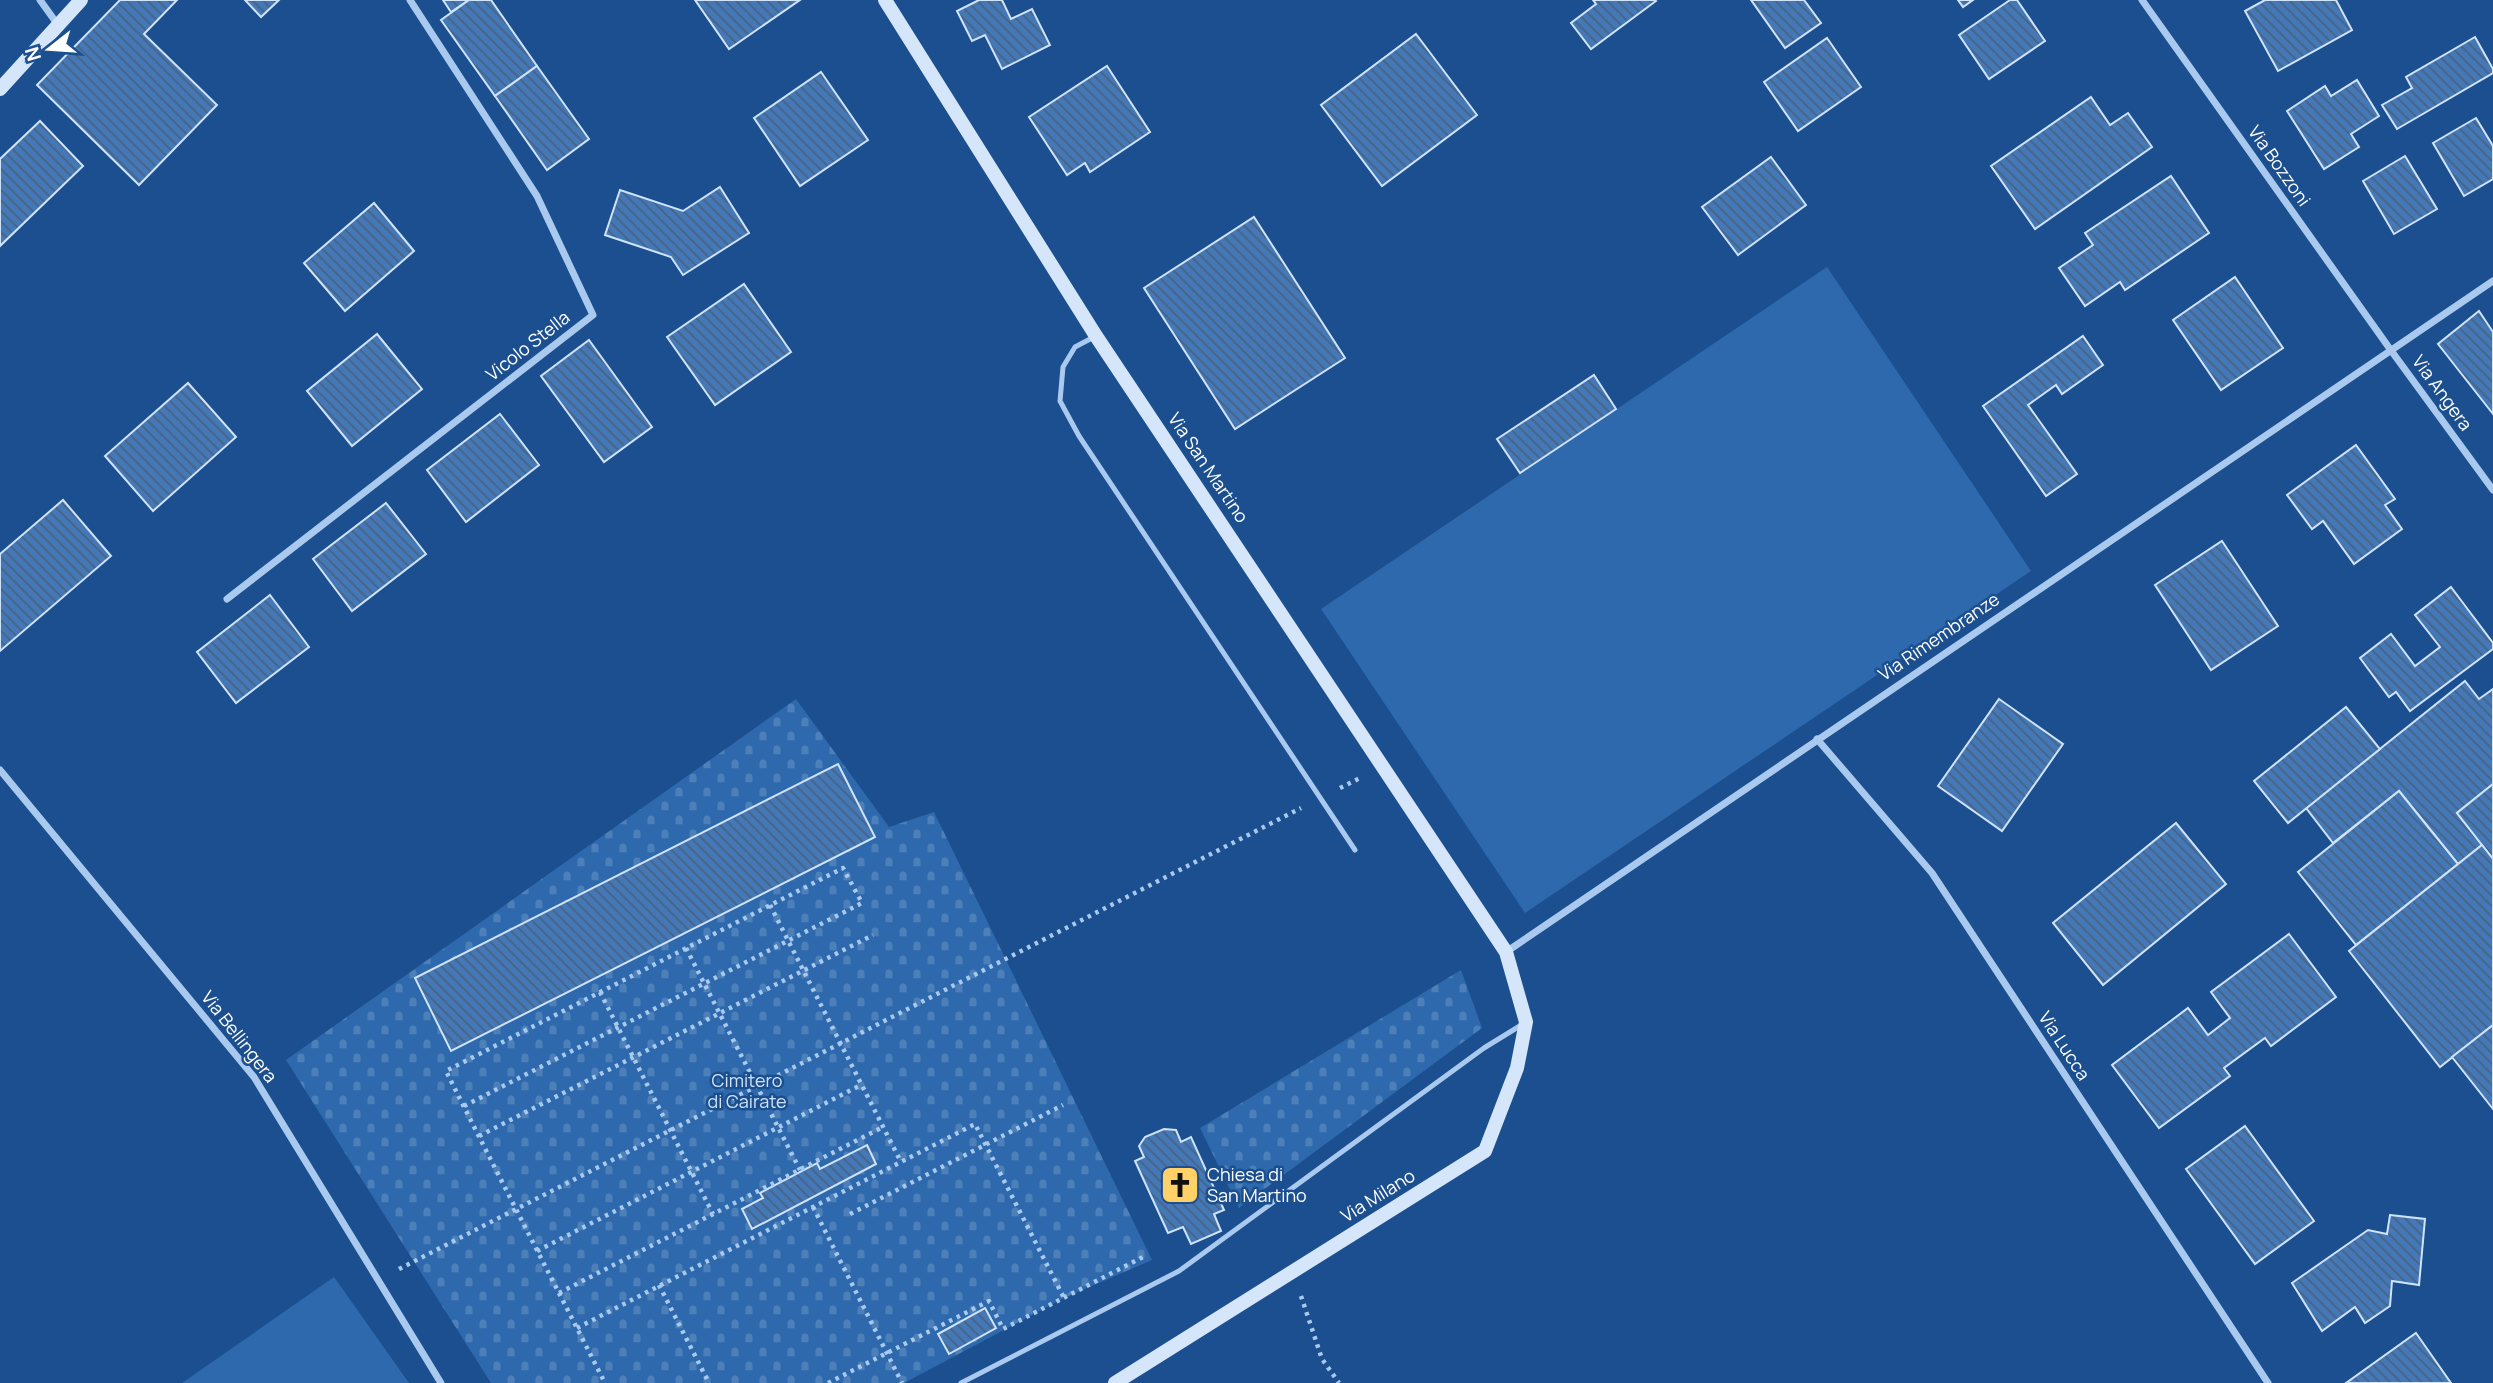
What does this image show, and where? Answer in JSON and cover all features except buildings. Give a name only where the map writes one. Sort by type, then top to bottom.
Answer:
[{"type":"street","points":[[40,0],[58,25]]},
{"type":"street","points":[[0,89],[81,0]]},
{"type":"street","name":"Vicolo Stella","points":[[227,599],[593,315],[537,196],[410,0]]},
{"type":"street","name":"Via San Martino","points":[[885,0],[1096,336],[1506,952]]},
{"type":"street","name":"Via Bozzoni","points":[[2142,0],[2390,349]]},
{"type":"street","name":"Via Rimembranze","points":[[1506,952],[2493,281]]},
{"type":"street","name":"Via Angera","points":[[2390,349],[2493,490]]},
{"type":"street","name":"Via Lucca","points":[[1817,739],[1932,873],[2267,1383]]},
{"type":"street","name":"Via Bellingera","points":[[0,770],[254,1077],[441,1383]]},
{"type":"street","name":"Via Milano","points":[[1115,1383],[1485,1151],[1517,1068],[1526,1022],[1506,952]]},
{"type":"lane","points":[[1096,336],[1075,347],[1063,367],[1060,401],[1079,436],[1355,850]]},
{"type":"lane","points":[[961,1383],[1179,1271],[1484,1048],[1526,1022]]},
{"type":"path","points":[[377,1280],[1383,766]]},
{"type":"path","points":[[464,1106],[862,903],[843,868],[446,1071],[605,1383]]},
{"type":"path","points":[[770,905],[901,1162]]},
{"type":"path","points":[[479,1136],[873,935]]},
{"type":"path","points":[[686,948],[800,1170]]},
{"type":"path","points":[[600,992],[713,1214]]},
{"type":"path","points":[[537,1251],[861,1085]]},
{"type":"path","points":[[849,1214],[1063,1105]]},
{"type":"path","points":[[577,1328],[975,1124],[1064,1298]]},
{"type":"path","points":[[559,1293],[883,1127]]},
{"type":"path","points":[[813,1207],[902,1383]]},
{"type":"path","points":[[828,1383],[989,1301],[1003,1329],[1143,1257]]},
{"type":"path","points":[[1293,1272],[1322,1359],[1339,1383]]},
{"type":"path","points":[[659,1285],[709,1383]]},
{"type":"green space","points":[[1827,267],[2031,571],[1525,913],[1321,609]]},
{"type":"green space","name":"Cimitero di Cairate","points":[[796,699],[889,827],[934,812],[1152,1260],[1064,1298],[904,1383],[491,1383],[286,1060]]},
{"type":"green space","points":[[1461,970],[1482,1028],[1239,1208],[1200,1128]]},
{"type":"green space","points":[[334,1277],[409,1383],[182,1383]]},
{"type":"place","name":"Chiesa di San Martino","points":[[1180,1185]]}]
